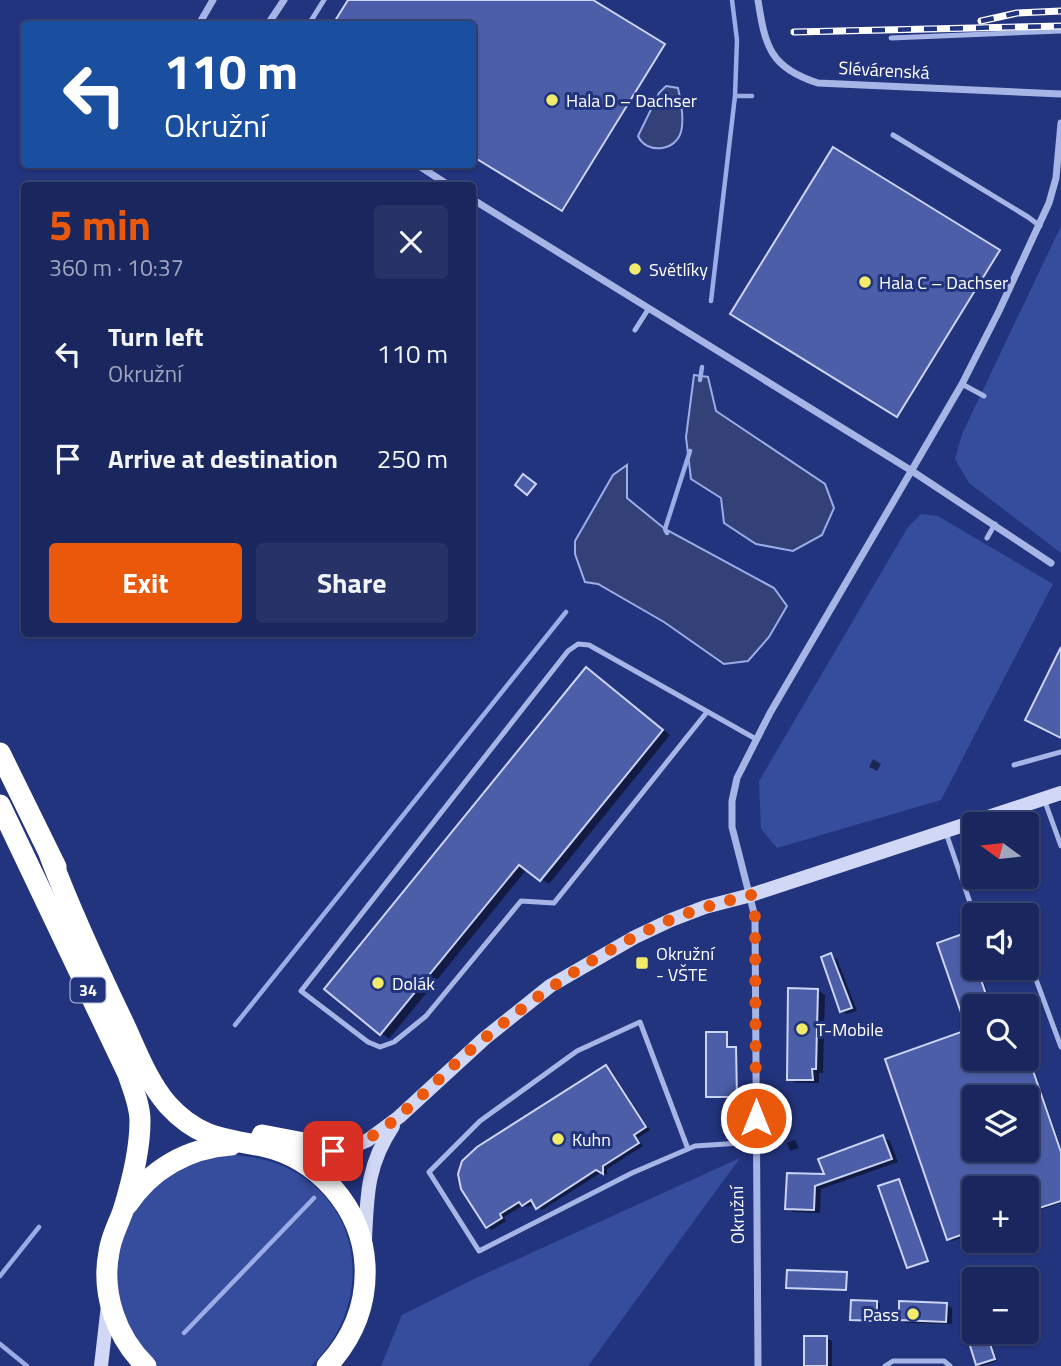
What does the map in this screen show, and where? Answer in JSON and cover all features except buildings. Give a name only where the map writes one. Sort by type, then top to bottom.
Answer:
[{"type":"highway","points":[[0,753],[158,1068],[180,1098],[200,1115],[217,1124],[304,1143],[333,1142]]},
{"type":"highway","name":"34","points":[[0,805],[128,1074],[135,1094],[140,1117],[137,1157],[108,1253],[107,1275],[115,1318],[124,1339],[146,1366]]},
{"type":"highway","points":[[50,856],[75,922],[157,1091],[173,1111],[195,1128],[239,1144]]},
{"type":"highway","name":"34","points":[[122,1213],[143,1184],[171,1162],[192,1152],[215,1146],[239,1144],[263,1147],[307,1165],[324,1178],[351,1213],[365,1255],[364,1296],[342,1366]]},
{"type":"highway","name":"34","points":[[327,1366],[350,1336]]},
{"type":"main road","points":[[291,1157],[349,1148],[368,1140],[399,1117],[485,1038],[550,986],[635,937],[705,907],[751,895],[1061,793]]},
{"type":"main road","points":[[333,1142],[366,1131],[438,1079]]},
{"type":"main road","points":[[365,1255],[369,1181],[381,1144],[399,1117]]},
{"type":"main road","points":[[101,1366],[109,1296]]},
{"type":"street","points":[[201,21],[213,0]]},
{"type":"street","points":[[270,21],[284,0]]},
{"type":"street","name":"Slévárenská","points":[[758,0],[763,35],[777,60],[795,76],[818,83],[1061,94]]},
{"type":"street","name":"Okružní","points":[[758,1366],[755,917],[732,827],[732,801],[737,778],[756,740],[962,384],[1040,226],[1056,178],[1061,123]]},
{"type":"street","points":[[422,168],[444,182]]},
{"type":"street","points":[[476,201],[912,471],[1051,563]]},
{"type":"lane","points":[[311,21],[324,0]]},
{"type":"lane","points":[[891,38],[1061,31]]},
{"type":"lane","points":[[893,135],[1040,226]]},
{"type":"lane","points":[[635,330],[649,309]]},
{"type":"lane","points":[[962,384],[984,396]]},
{"type":"lane","points":[[987,538],[995,524]]},
{"type":"lane","points":[[707,712],[554,903],[520,901],[426,1016],[394,1042],[380,1047],[368,1042],[301,991],[568,650],[578,644],[589,645],[707,712],[756,740]]},
{"type":"lane","points":[[1014,765],[1061,752]]},
{"type":"lane","points":[[1044,799],[1061,846]]},
{"type":"lane","points":[[944,830],[970,903]]},
{"type":"lane","points":[[1036,980],[1061,1047]]},
{"type":"lane","points":[[688,1149],[640,1022],[577,1051],[480,1121],[429,1172],[479,1251],[563,1206],[695,1146],[756,1142]]},
{"type":"lane","points":[[885,1366],[893,1362],[931,1361],[944,1361],[950,1366]]},
{"type":"shaded area","points":[[666,86],[678,88],[681,132],[673,144],[654,148],[647,146],[638,136],[659,93]]},
{"type":"shaded area","points":[[1061,226],[1061,553],[969,483],[955,459],[962,434]]},
{"type":"shaded area","points":[[694,375],[708,377],[716,411],[825,484],[834,508],[822,535],[793,551],[756,544],[724,523],[721,498],[691,479],[686,437]]},
{"type":"shaded area","points":[[627,465],[627,498],[665,529],[774,588],[787,606],[769,637],[748,661],[724,664],[664,622],[598,584],[585,582],[575,554],[575,541],[613,475]]},
{"type":"shaded area","points":[[921,514],[938,516],[1053,584],[941,800],[777,848],[761,829],[759,781],[908,527]]},
{"type":"shaded area","points":[[233,1155],[279,1164],[312,1184],[332,1206],[346,1231],[352,1259],[352,1287],[345,1315],[331,1342],[311,1366],[157,1366],[134,1336],[118,1302],[116,1262],[127,1224],[137,1207],[163,1179],[180,1168],[199,1161]]},
{"type":"shaded area","points":[[740,1158],[588,1366],[381,1366],[402,1315],[476,1278]]},
{"type":"waterway","points":[[711,301],[735,96],[737,40],[732,0]]},
{"type":"waterway","points":[[735,96],[752,96]]},
{"type":"waterway","points":[[700,380],[702,367]]},
{"type":"waterway","points":[[667,533],[665,529],[690,451]]},
{"type":"waterway","points":[[235,1025],[566,612]]},
{"type":"waterway","points":[[184,1333],[314,1198]]},
{"type":"waterway","points":[[0,1276],[39,1227]]},
{"type":"waterway","points":[[0,1344],[27,1366]]},
{"type":"railway","points":[[981,21],[1017,13],[1061,11]]},
{"type":"railway","points":[[794,32],[1061,26]]},
{"type":"place","name":"Hala D – Dachser","points":[[552,100]]},
{"type":"place","name":"Světlíky","points":[[635,269]]},
{"type":"place","name":"Hala C – Dachser","points":[[865,282]]},
{"type":"place","name":"Okružní - VŠTE","points":[[642,963]]},
{"type":"place","name":"Dolák","points":[[378,983]]},
{"type":"place","name":"T-Mobile","points":[[802,1029]]},
{"type":"place","name":"Kuhn","points":[[558,1139]]},
{"type":"place","name":"Pass","points":[[913,1314]]},
{"type":"route","points":[[333,1151],[368,1140],[399,1117],[485,1038],[550,986],[635,937],[671,920],[705,907],[751,895],[755,917],[756,1118]]}]
